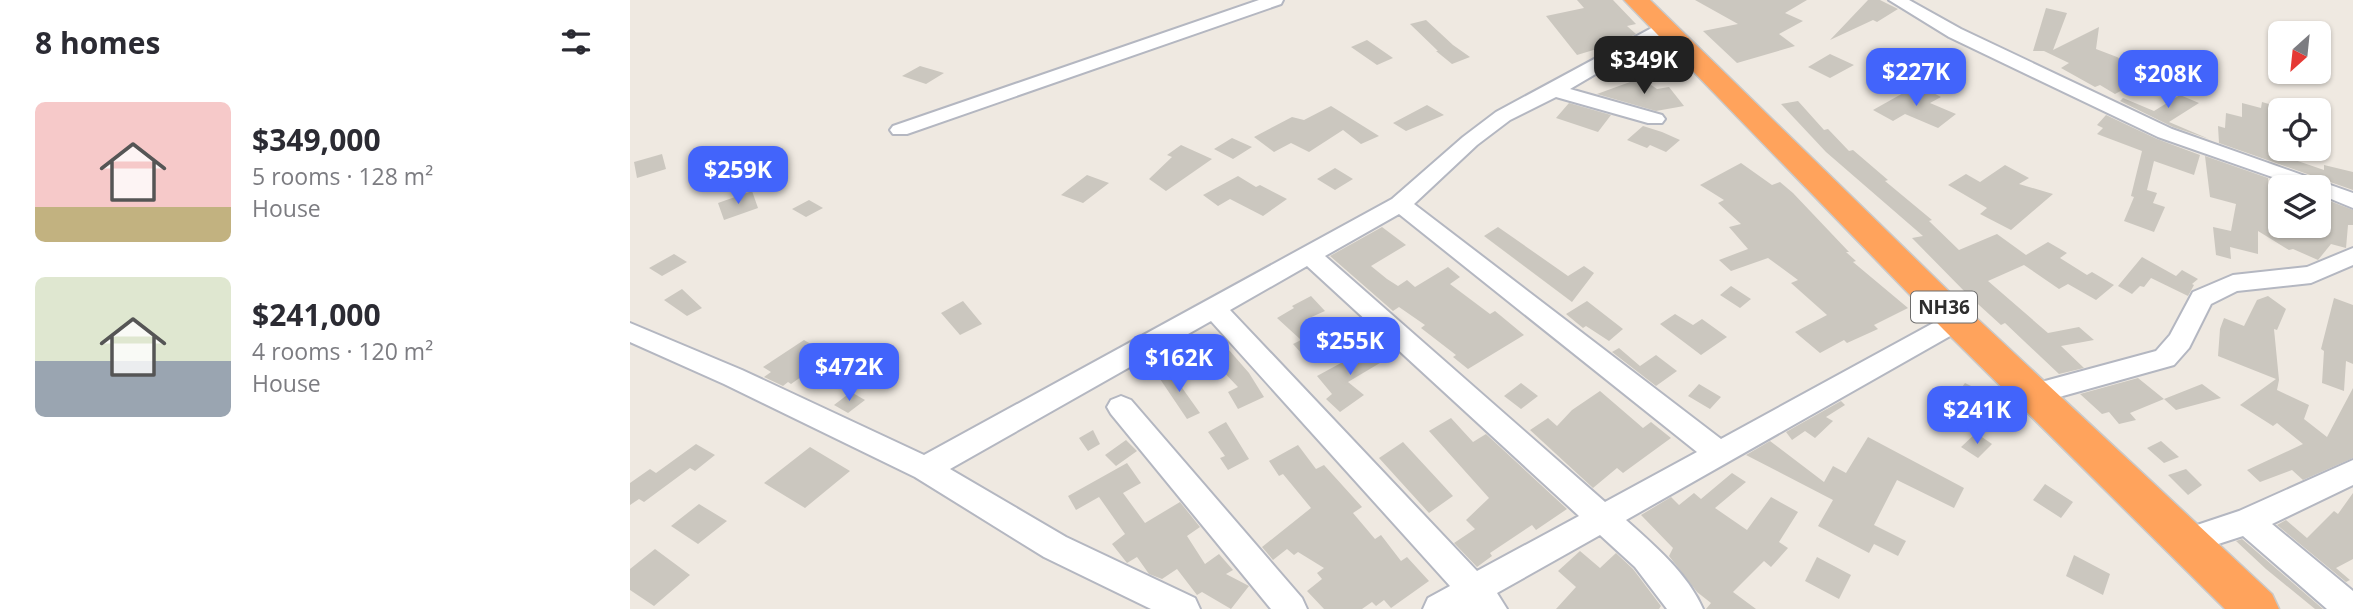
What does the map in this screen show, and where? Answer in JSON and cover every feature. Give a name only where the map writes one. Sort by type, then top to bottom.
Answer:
[{"type":"highway","name":"NH36","points":[[1636,0],[1661,28],[1849,210],[1957,321],[2256,609]]},
{"type":"street","points":[[900,130],[1275,0]]},
{"type":"street","points":[[1897,0],[1955,33],[2165,133],[2324,188],[2353,201]]},
{"type":"street","points":[[925,469],[1400,204],[1470,141],[1503,116],[1554,90],[1661,28]]},
{"type":"street","points":[[1554,90],[1655,118]]},
{"type":"street","points":[[1400,204],[1719,453]]},
{"type":"street","points":[[1309,255],[1646,557],[1688,609]]},
{"type":"street","points":[[2034,394],[2165,358],[2180,341],[2202,298],[2233,283],[2311,275],[2353,256]]},
{"type":"street","points":[[1214,308],[1482,600]]},
{"type":"street","points":[[1439,609],[1482,600],[1603,518],[1957,321]]},
{"type":"street","points":[[630,332],[733,377],[925,469],[1055,547],[1184,609]]},
{"type":"street","points":[[1121,407],[1291,609]]},
{"type":"street","points":[[2188,541],[2247,521],[2353,472]]},
{"type":"street","points":[[2247,521],[2351,609]]},
{"type":"building","points":[[1577,0],[1613,0],[1636,24],[1627,26],[1636,34],[1620,42],[1577,55],[1546,16],[1584,8]]},
{"type":"building","points":[[1695,0],[1807,0],[1785,13],[1803,21],[1779,34],[1795,46],[1737,63],[1703,31],[1738,24]]},
{"type":"building","points":[[1868,0],[1880,0],[1898,9],[1877,22],[1873,20],[1830,40]]},
{"type":"building","points":[[2046,8],[2067,13],[2053,50],[2099,27],[2096,49],[2117,57],[2148,76],[2115,94],[2100,85],[2095,87],[2061,68],[2069,63],[2044,51],[2033,51]]},
{"type":"building","points":[[1426,20],[1470,57],[1452,64],[1436,51],[1410,24]]},
{"type":"building","points":[[1367,40],[1393,58],[1377,65],[1351,47]]},
{"type":"building","points":[[1830,54],[1854,65],[1830,78],[1808,67]]},
{"type":"building","points":[[920,66],[944,73],[926,84],[902,76]]},
{"type":"building","points":[[1641,78],[1657,89],[1669,87],[1684,106],[1656,111],[1597,94]]},
{"type":"building","points":[[1924,88],[1941,97],[1930,103],[1956,114],[1938,128],[1905,114],[1893,121],[1873,110],[1905,92],[1910,95]]},
{"type":"building","points":[[2180,95],[2199,103],[2169,122],[2209,139],[2173,127],[2120,101],[2123,98],[2154,111]]},
{"type":"building","points":[[1798,101],[1824,130],[1828,129],[1849,151],[1853,150],[1932,220],[1929,221],[1959,250],[1997,234],[2026,255],[2048,242],[2067,253],[2060,258],[2087,275],[2092,272],[2114,285],[2096,300],[2068,284],[2059,289],[2024,265],[1988,281],[2048,333],[2079,327],[2094,340],[2061,346],[2084,368],[2059,374],[2005,323],[2001,325],[1968,295],[1912,238],[1923,236],[1826,152],[1781,104]]},
{"type":"building","points":[[2262,102],[2268,104],[2268,160],[2219,143],[2218,126],[2225,128],[2226,113],[2242,117],[2242,103],[2261,108]]},
{"type":"building","points":[[1569,103],[1611,115],[1598,132],[1556,118]]},
{"type":"building","points":[[1427,105],[1444,115],[1406,131],[1393,123]]},
{"type":"building","points":[[1331,106],[1379,136],[1361,144],[1343,130],[1309,152],[1291,143],[1274,152],[1254,137],[1292,117],[1304,120]]},
{"type":"building","points":[[2106,115],[2157,139],[2200,155],[2194,175],[2154,161],[2147,190],[2157,193],[2153,203],[2165,207],[2154,232],[2124,221],[2134,197],[2131,196],[2142,151],[2097,134],[2103,128],[2097,125]]},
{"type":"building","points":[[1643,126],[1680,140],[1666,152],[1627,140]]},
{"type":"building","points":[[1232,138],[1252,147],[1233,159],[1214,149]]},
{"type":"building","points":[[1181,145],[1212,159],[1166,191],[1149,179],[1172,157],[1167,155]]},
{"type":"building","points":[[662,154],[666,169],[637,178],[634,162]]},
{"type":"building","points":[[2205,156],[2268,178],[2268,237],[2258,231],[2258,254],[2230,247],[2231,259],[2216,255],[2213,227],[2231,231],[2236,204],[2210,197]]},
{"type":"building","points":[[2270,161],[2298,161],[2324,170],[2324,165],[2353,172],[2353,190],[2331,182],[2331,175],[2310,175]]},
{"type":"building","points":[[1741,163],[1772,185],[1780,182],[1793,193],[1849,252],[1846,252],[1856,261],[1853,262],[1908,308],[1874,325],[1878,329],[1847,343],[1844,340],[1820,353],[1795,332],[1827,315],[1791,283],[1798,280],[1768,258],[1731,271],[1719,260],[1748,249],[1729,227],[1741,224],[1718,203],[1724,200],[1700,185]]},
{"type":"building","points":[[2005,165],[2029,178],[2019,184],[2053,194],[2011,230],[1980,214],[1987,208],[1948,185],[1966,174],[1980,182]]},
{"type":"building","points":[[1335,168],[1353,179],[1335,190],[1317,179]]},
{"type":"building","points":[[1087,175],[1109,183],[1083,203],[1061,195]]},
{"type":"building","points":[[1238,176],[1256,187],[1260,185],[1287,199],[1263,216],[1230,199],[1218,206],[1203,195]]},
{"type":"building","points":[[752,191],[758,208],[724,220],[718,203]]},
{"type":"building","points":[[809,200],[823,208],[806,217],[792,209]]},
{"type":"building","points":[[2331,201],[2353,210],[2353,225],[2348,225],[2346,248],[2331,244],[2318,260],[2293,249],[2289,250],[2269,238],[2331,238]]},
{"type":"building","points":[[1382,227],[1406,245],[1371,266],[1387,279],[1398,286],[1407,280],[1415,287],[1448,267],[1460,277],[1450,284],[1490,314],[1495,311],[1524,335],[1468,369],[1453,357],[1456,355],[1421,328],[1425,325],[1399,307],[1393,311],[1330,256]]},
{"type":"building","points":[[1498,227],[1568,276],[1584,266],[1594,273],[1572,302],[1484,236]]},
{"type":"building","points":[[674,254],[687,262],[662,276],[649,268]]},
{"type":"building","points":[[2142,257],[2176,276],[2182,270],[2198,279],[2192,284],[2194,285],[2188,296],[2151,278],[2144,287],[2140,286],[2132,294],[2118,286]]},
{"type":"building","points":[[1731,286],[1751,299],[1740,308],[1720,295]]},
{"type":"building","points":[[682,289],[702,308],[687,316],[664,300]]},
{"type":"building","points":[[1311,296],[1325,311],[1307,319],[1317,331],[1336,322],[1342,334],[1302,354],[1293,344],[1301,340],[1277,318]]},
{"type":"building","points":[[2268,296],[2286,309],[2277,330],[2274,329],[2279,380],[2277,390],[2309,405],[2304,419],[2327,437],[2353,388],[2353,458],[2303,480],[2292,470],[2260,482],[2247,470],[2303,444],[2277,423],[2273,426],[2240,405],[2276,379],[2218,356],[2220,329],[2224,318],[2244,326],[2257,300]]},
{"type":"building","points":[[2334,298],[2353,305],[2353,364],[2346,361],[2344,391],[2322,383],[2324,351],[2321,349]]},
{"type":"building","points":[[963,301],[982,324],[960,335],[941,313]]},
{"type":"building","points":[[1587,301],[1623,329],[1609,341],[1586,326],[1583,328],[1566,314]]},
{"type":"building","points":[[1675,314],[1693,325],[1702,319],[1727,337],[1701,355],[1660,324]]},
{"type":"building","points":[[804,340],[831,356],[791,384],[788,382],[783,386],[764,377],[771,372],[763,367]]},
{"type":"building","points":[[1222,342],[1249,373],[1264,397],[1238,409],[1228,392],[1238,387],[1216,364],[1204,371],[1192,358]]},
{"type":"building","points":[[1376,344],[1390,357],[1348,382],[1364,395],[1340,412],[1326,399],[1332,394],[1317,376]]},
{"type":"building","points":[[1619,348],[1640,366],[1656,355],[1677,371],[1656,386],[1612,352]]},
{"type":"building","points":[[1168,368],[1200,413],[1187,419],[1158,376]]},
{"type":"building","points":[[2138,378],[2164,399],[2130,413],[2136,420],[2119,424],[2109,412],[2102,414],[2080,394]]},
{"type":"building","points":[[1521,383],[1538,396],[1521,409],[1504,396]]},
{"type":"building","points":[[1965,383],[1981,391],[1973,403],[1957,394]]},
{"type":"building","points":[[1699,384],[1721,397],[1710,409],[1688,396]]},
{"type":"building","points":[[2202,384],[2221,398],[2176,410],[2164,399]]},
{"type":"building","points":[[1600,391],[1643,428],[1651,422],[1671,438],[1623,473],[1617,468],[1593,488],[1530,430],[1548,418],[1557,426],[1572,410]]},
{"type":"building","points":[[851,392],[865,400],[848,413],[834,405]]},
{"type":"building","points":[[1841,401],[1845,405],[1826,417],[1833,421],[1815,438],[1805,431],[1792,440],[1786,432]]},
{"type":"building","points":[[1451,418],[1473,442],[1486,434],[1567,509],[1536,530],[1532,525],[1490,553],[1492,556],[1477,567],[1454,543],[1475,529],[1466,520],[1489,498],[1429,431]]},
{"type":"building","points":[[1226,422],[1249,459],[1228,470],[1220,458],[1225,456],[1208,432]]},
{"type":"building","points":[[1093,430],[1100,444],[1088,451],[1079,438]]},
{"type":"building","points":[[1976,433],[1992,444],[1978,458],[1961,447]]},
{"type":"building","points":[[1868,437],[1964,488],[1954,508],[1897,480],[1874,525],[1906,541],[1898,556],[1874,544],[1869,553],[1818,526],[1833,500],[1746,455],[1770,441],[1824,482],[1833,466],[1846,473]]},
{"type":"building","points":[[1126,440],[1137,451],[1116,466],[1105,455]]},
{"type":"building","points":[[2161,441],[2179,457],[2164,463],[2147,448]]},
{"type":"building","points":[[1403,442],[1453,496],[1429,513],[1379,458]]},
{"type":"building","points":[[696,444],[715,455],[695,471],[690,468],[644,502],[639,499],[630,505],[630,483],[650,469],[656,473]]},
{"type":"building","points":[[1298,445],[1316,469],[1324,465],[1362,507],[1353,513],[1375,539],[1381,535],[1401,561],[1407,557],[1429,581],[1391,608],[1384,600],[1376,606],[1372,602],[1362,609],[1324,609],[1307,591],[1322,579],[1317,573],[1324,568],[1298,552],[1294,555],[1287,549],[1273,560],[1262,547],[1311,508],[1283,474],[1279,476],[1269,461]]},
{"type":"building","points":[[810,447],[850,471],[805,508],[764,483]]},
{"type":"building","points":[[1127,463],[1141,483],[1123,493],[1145,523],[1180,502],[1200,527],[1187,536],[1205,564],[1219,554],[1233,570],[1226,574],[1249,586],[1231,609],[1202,592],[1197,595],[1177,569],[1162,579],[1149,574],[1137,557],[1127,563],[1112,544],[1125,534],[1099,497],[1076,510],[1068,496]]},
{"type":"building","points":[[2186,469],[2202,485],[2188,495],[2168,475]]},
{"type":"building","points":[[1732,473],[1746,482],[1715,508],[1747,530],[1771,497],[1798,512],[1779,542],[1788,548],[1771,567],[1764,561],[1733,592],[1756,609],[1706,609],[1711,603],[1697,592],[1669,556],[1673,548],[1641,515],[1671,497],[1679,505],[1694,493],[1701,499]]},
{"type":"building","points":[[2045,484],[2073,502],[2061,518],[2033,500]]},
{"type":"building","points":[[2353,493],[2353,559],[2336,568],[2350,580],[2346,582],[2277,525],[2286,520],[2307,538],[2334,511],[2338,514]]},
{"type":"building","points":[[699,504],[727,521],[698,544],[671,526]]},
{"type":"building","points":[[2242,539],[2323,609],[2315,609],[2266,569],[2236,541]]},
{"type":"building","points":[[655,549],[690,575],[654,606],[630,590],[630,569]]},
{"type":"building","points":[[1580,551],[1600,568],[1616,553],[1633,569],[1661,606],[1659,609],[1556,609],[1576,587],[1558,571]]},
{"type":"building","points":[[2074,555],[2110,574],[2103,595],[2066,576]]},
{"type":"building","points":[[1817,557],[1851,575],[1839,599],[1805,581]]}]
